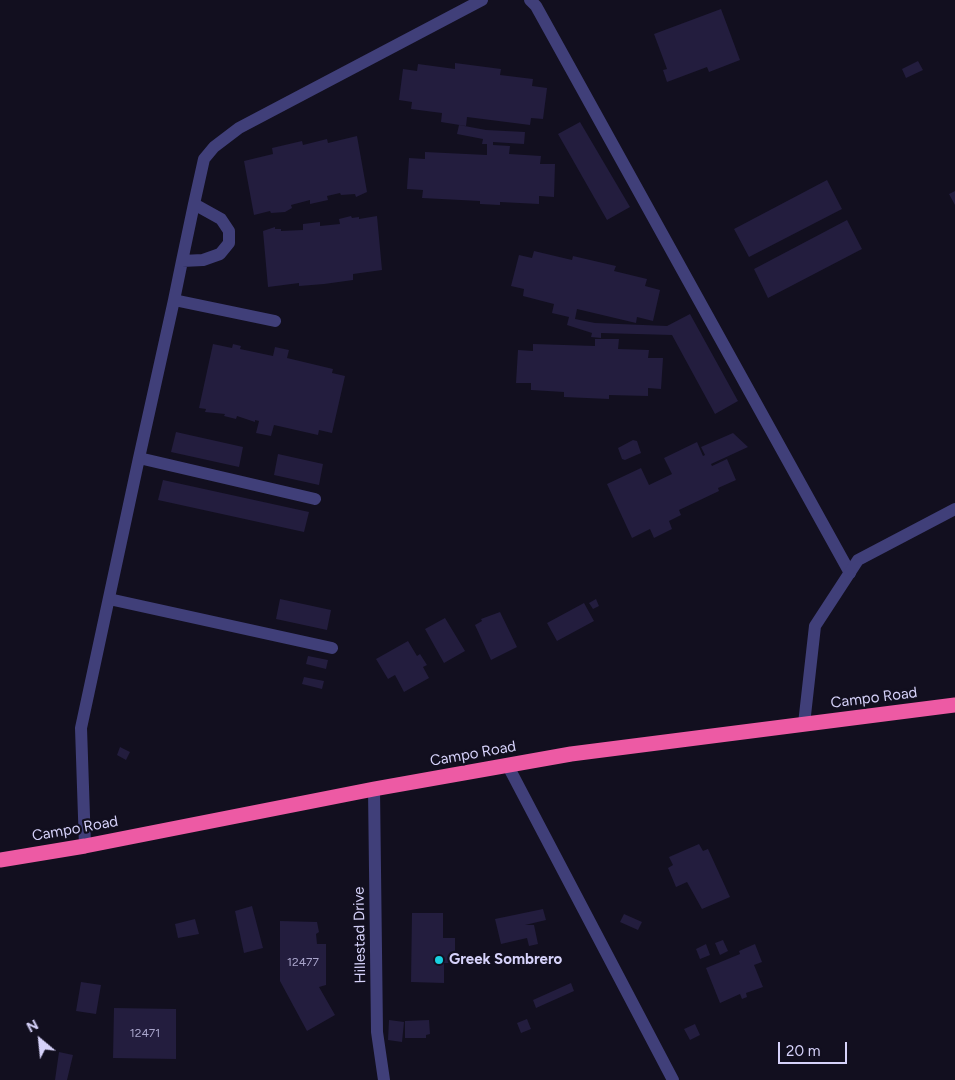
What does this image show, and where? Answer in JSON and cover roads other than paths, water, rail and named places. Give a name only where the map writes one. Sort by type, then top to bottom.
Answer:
[{"type":"highway","name":"Campo Road","points":[[0,860],[85,846],[374,789],[571,754],[955,705]]},
{"type":"street","points":[[85,846],[81,728],[204,159],[214,146],[239,128],[482,0]]},
{"type":"street","points":[[530,0],[536,6],[850,573]]},
{"type":"street","points":[[182,261],[203,260],[220,254],[229,243],[229,231],[221,219],[194,204]]},
{"type":"street","points":[[174,300],[275,321]]},
{"type":"street","points":[[139,458],[315,499]]},
{"type":"street","points":[[804,724],[815,626],[858,560],[955,509]]},
{"type":"street","points":[[109,599],[332,648]]},
{"type":"street","points":[[508,766],[673,1080]]},
{"type":"street","name":"Hillestad Drive","points":[[374,789],[377,1032],[384,1080]]},
{"type":"place","name":"Greek Sombrero","points":[[439,960]]}]
